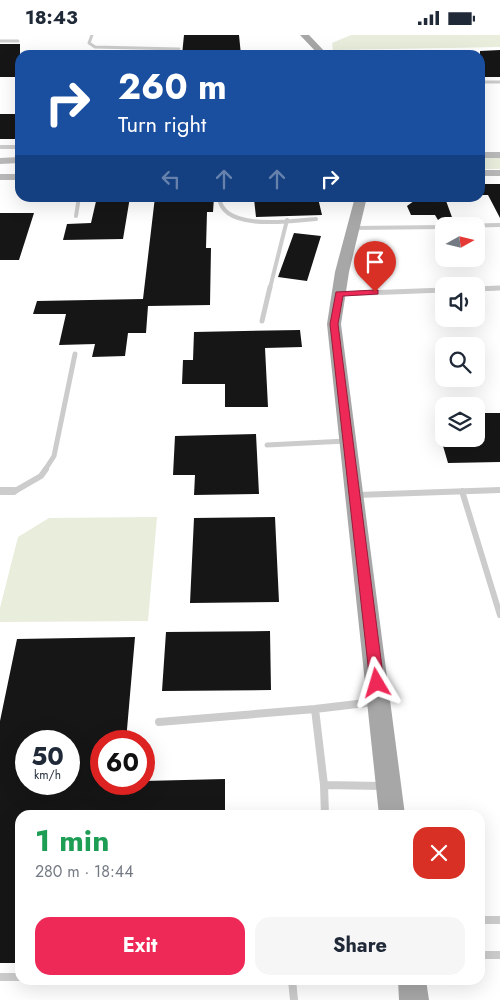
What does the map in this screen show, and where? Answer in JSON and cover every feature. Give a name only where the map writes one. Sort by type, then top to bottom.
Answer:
[{"type":"main road","points":[[304,35],[319,50]]},
{"type":"main road","points":[[485,155],[500,155]]},
{"type":"main road","points":[[0,161],[15,161]]},
{"type":"main road","points":[[485,173],[500,173]]},
{"type":"main road","points":[[0,177],[15,177]]},
{"type":"main road","points":[[360,202],[352,228],[334,324],[391,810]]},
{"type":"main road","points":[[412,985],[414,1000]]},
{"type":"street","points":[[0,491],[15,491]]},
{"type":"lane","points":[[92,35],[89,43],[95,47],[178,49]]},
{"type":"lane","points":[[0,41],[18,41]]},
{"type":"lane","points":[[485,82],[500,82]]},
{"type":"lane","points":[[0,147],[15,147]]},
{"type":"lane","points":[[76,215],[77,202]]},
{"type":"lane","points":[[220,202],[222,209],[239,219],[251,221],[316,219]]},
{"type":"lane","points":[[262,321],[287,220]]},
{"type":"lane","points":[[485,225],[500,225]]},
{"type":"lane","points":[[352,228],[435,227]]},
{"type":"lane","points":[[485,289],[500,289]]},
{"type":"lane","points":[[339,294],[435,290]]},
{"type":"lane","points":[[15,491],[41,475],[54,456],[75,354]]},
{"type":"lane","points":[[267,445],[348,441]]},
{"type":"lane","points":[[354,495],[500,490]]},
{"type":"lane","points":[[462,491],[500,615]]},
{"type":"lane","points":[[159,722],[315,709],[379,701]]},
{"type":"lane","points":[[315,709],[324,785],[325,810]]},
{"type":"lane","points":[[324,785],[389,786]]},
{"type":"lane","points":[[485,920],[500,920]]},
{"type":"lane","points":[[485,955],[500,955]]},
{"type":"lane","points":[[0,977],[15,977]]},
{"type":"lane","points":[[292,985],[294,1000]]},
{"type":"green space","points":[[351,35],[500,35],[500,47],[333,50],[332,43]]},
{"type":"green space","points":[[485,157],[500,157],[500,169],[485,169]]},
{"type":"green space","points":[[157,517],[148,621],[0,622],[0,608],[18,537],[49,518]]},
{"type":"building","points":[[184,35],[239,35],[240,50],[182,50]]},
{"type":"building","points":[[0,44],[20,44],[20,50],[15,50],[15,77],[0,77]]},
{"type":"building","points":[[500,50],[500,77],[485,77],[485,51]]},
{"type":"building","points":[[0,114],[15,114],[15,139],[0,139]]},
{"type":"building","points":[[485,184],[500,184],[500,218],[488,195],[485,195]]},
{"type":"building","points":[[96,202],[129,202],[123,239],[63,240],[67,224],[91,223]]},
{"type":"building","points":[[154,202],[214,202],[213,212],[207,212],[206,248],[211,248],[210,305],[148,306],[146,333],[128,333],[125,356],[92,357],[95,344],[59,345],[66,314],[33,314],[37,301],[143,299]]},
{"type":"building","points":[[254,202],[319,202],[322,215],[256,217]]},
{"type":"building","points":[[412,202],[446,202],[452,217],[436,217],[435,215],[411,215],[407,206]]},
{"type":"building","points":[[0,213],[34,213],[19,260],[0,260]]},
{"type":"building","points":[[294,233],[321,236],[307,281],[278,277]]},
{"type":"building","points":[[300,330],[302,347],[265,348],[268,407],[225,407],[225,384],[182,384],[183,360],[193,360],[194,332]]},
{"type":"building","points":[[485,413],[500,413],[500,462],[448,463],[443,447],[485,447]]},
{"type":"building","points":[[256,434],[259,494],[194,495],[195,475],[173,475],[175,436]]},
{"type":"building","points":[[275,517],[279,602],[190,603],[194,518]]},
{"type":"building","points":[[270,631],[271,690],[162,691],[166,632]]},
{"type":"building","points":[[135,637],[127,730],[90,730],[90,795],[155,795],[155,781],[225,779],[225,810],[15,810],[15,963],[0,963],[0,721],[17,639]]},
{"type":"route","points":[[375,292],[339,294],[334,324],[377,683]]}]
